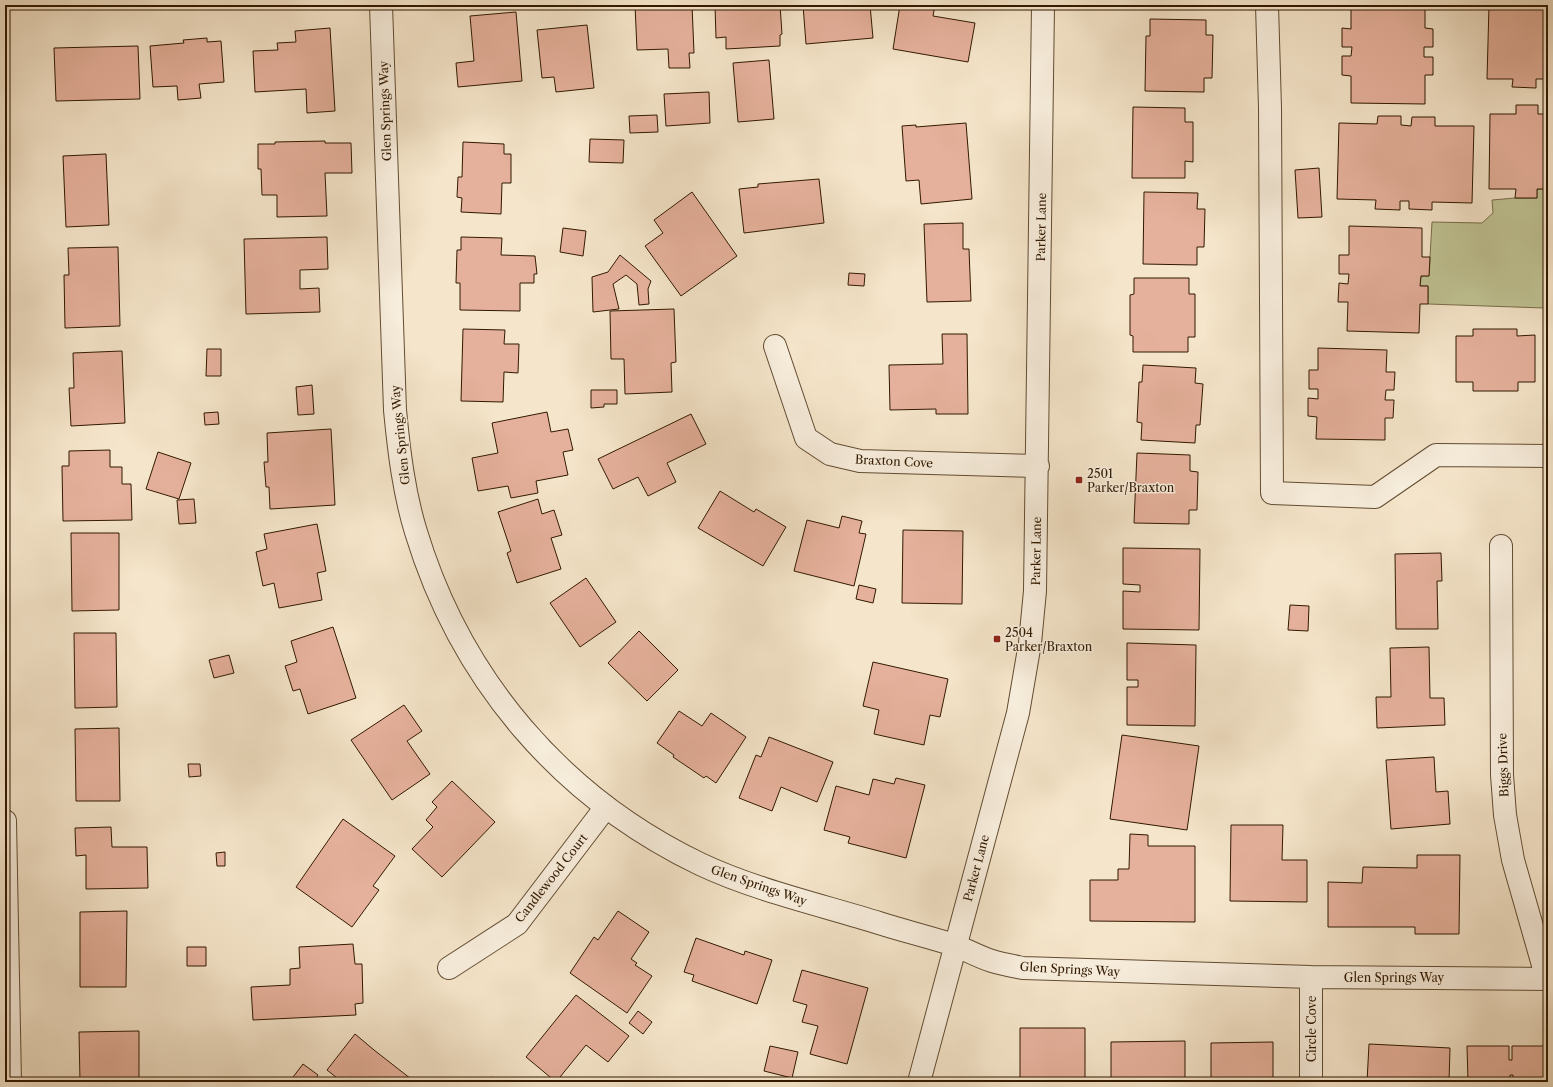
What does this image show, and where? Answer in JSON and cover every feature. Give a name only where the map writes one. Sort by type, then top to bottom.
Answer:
[{"type":"street","name":"Glen Springs Way","points":[[381,5],[395,410],[399,453],[407,498],[415,531],[427,568],[446,611],[482,676],[534,743],[566,774],[606,807],[658,842],[702,865],[747,883],[955,946],[991,961],[1023,968],[1311,977],[1548,979]]},
{"type":"street","name":"Parker Lane","points":[[919,1082],[1018,713],[1026,670],[1035,591],[1038,466],[1043,5]]},
{"type":"street","points":[[1267,5],[1270,108],[1272,493],[1375,497],[1436,455],[1548,456]]},
{"type":"street","name":"Braxton Cove","points":[[775,346],[806,438],[830,454],[860,461],[1038,466]]},
{"type":"street","name":"Biggs Drive","points":[[1501,546],[1502,775],[1505,815],[1513,860],[1548,979]]},
{"type":"street","name":"Candlewood Court","points":[[449,968],[517,924],[606,807]]},
{"type":"street","points":[[5,821],[10,1082]]},
{"type":"street","name":"Circle Cove","points":[[1311,977],[1311,1082]]},
{"type":"green space","points":[[1537,189],[1547,189],[1548,198],[1548,300],[1544,300],[1544,308],[1428,304],[1428,286],[1420,286],[1421,276],[1429,276],[1432,222],[1482,223],[1493,213],[1492,200],[1537,198]]},
{"type":"building","points":[[635,5],[692,5],[694,53],[689,53],[690,68],[669,68],[668,49],[637,50]]},
{"type":"building","points":[[715,5],[780,5],[782,34],[780,35],[780,46],[726,49],[726,37],[716,38]]},
{"type":"building","points":[[803,5],[870,5],[873,38],[806,44]]},
{"type":"building","points":[[900,5],[935,5],[933,16],[975,23],[968,62],[893,49]]},
{"type":"building","points":[[1351,5],[1425,5],[1425,28],[1433,29],[1433,47],[1424,47],[1424,57],[1433,57],[1433,75],[1425,75],[1425,104],[1351,103],[1351,76],[1342,75],[1342,56],[1351,56],[1352,47],[1342,47],[1342,28],[1351,29]]},
{"type":"building","points":[[1489,5],[1548,5],[1548,87],[1545,87],[1546,79],[1536,79],[1536,88],[1512,87],[1513,79],[1487,79]]},
{"type":"building","points":[[516,12],[522,81],[458,87],[456,63],[474,61],[470,16]]},
{"type":"building","points":[[1150,19],[1206,20],[1206,35],[1213,35],[1212,78],[1204,78],[1204,92],[1145,91],[1146,36],[1150,36]]},
{"type":"building","points":[[587,25],[594,88],[556,92],[554,77],[542,78],[537,30]]},
{"type":"building","points":[[330,28],[335,111],[307,113],[306,89],[255,92],[253,51],[278,50],[277,43],[296,42],[295,31]]},
{"type":"building","points":[[207,38],[207,42],[221,41],[224,82],[199,84],[201,98],[178,100],[177,86],[153,87],[150,46],[184,43],[183,40]]},
{"type":"building","points":[[138,46],[140,99],[56,101],[54,48]]},
{"type":"building","points":[[769,60],[774,119],[738,122],[733,63]]},
{"type":"building","points":[[709,92],[710,123],[666,126],[664,94]]},
{"type":"building","points":[[1516,105],[1538,105],[1538,114],[1548,114],[1548,198],[1547,189],[1537,189],[1537,198],[1515,198],[1516,189],[1489,189],[1490,114],[1516,114]]},
{"type":"building","points":[[1133,107],[1185,108],[1185,122],[1193,122],[1193,162],[1185,161],[1185,178],[1132,178]]},
{"type":"building","points":[[657,115],[658,132],[630,133],[629,116]]},
{"type":"building","points":[[1378,116],[1401,116],[1401,125],[1411,126],[1412,117],[1435,117],[1435,126],[1474,126],[1472,203],[1432,202],[1432,210],[1409,209],[1409,201],[1400,201],[1400,210],[1375,209],[1376,200],[1337,199],[1339,123],[1377,124]]},
{"type":"building","points":[[966,123],[972,199],[921,204],[919,180],[906,181],[902,126],[916,125],[916,127]]},
{"type":"building","points":[[590,139],[624,140],[623,163],[589,162]]},
{"type":"building","points":[[325,141],[325,143],[351,143],[352,173],[325,173],[327,216],[277,217],[277,195],[262,195],[261,169],[258,169],[258,144],[275,144],[275,142]]},
{"type":"building","points":[[463,142],[504,144],[504,154],[511,154],[511,183],[502,183],[501,214],[461,212],[462,198],[457,197],[458,177],[462,177]]},
{"type":"building","points":[[106,154],[109,225],[66,227],[63,156]]},
{"type":"building","points":[[1319,168],[1322,217],[1298,218],[1295,170]]},
{"type":"building","points":[[819,179],[824,223],[744,233],[739,189],[758,187],[758,184]]},
{"type":"building","points":[[692,192],[737,256],[681,296],[645,246],[663,233],[654,220]]},
{"type":"building","points":[[1144,192],[1198,193],[1197,209],[1205,209],[1204,247],[1197,247],[1197,265],[1143,264]]},
{"type":"building","points":[[963,223],[963,249],[969,249],[971,301],[927,302],[924,224]]},
{"type":"building","points":[[1349,226],[1422,228],[1422,257],[1430,257],[1429,276],[1421,276],[1420,286],[1428,286],[1428,304],[1420,304],[1419,333],[1347,331],[1348,302],[1338,302],[1339,283],[1348,284],[1349,274],[1339,274],[1339,255],[1349,255]]},
{"type":"building","points":[[563,228],[586,231],[583,256],[560,252]]},
{"type":"building","points":[[327,237],[328,269],[300,270],[300,289],[319,288],[320,312],[246,314],[244,239]]},
{"type":"building","points":[[461,237],[502,238],[501,255],[535,256],[537,274],[534,274],[534,283],[520,283],[520,311],[460,310],[460,283],[456,283],[457,250],[461,250]]},
{"type":"building","points":[[118,247],[120,326],[65,328],[64,275],[69,275],[68,248]]},
{"type":"building","points":[[620,255],[651,281],[648,289],[649,304],[639,305],[637,284],[626,275],[613,284],[619,309],[593,312],[592,277],[608,272]]},
{"type":"building","points":[[849,273],[865,274],[864,286],[848,285]]},
{"type":"building","points":[[1134,278],[1189,278],[1189,294],[1195,294],[1195,337],[1188,337],[1188,352],[1133,352],[1133,336],[1130,335],[1130,295],[1134,294]]},
{"type":"building","points":[[674,309],[676,362],[671,363],[672,392],[625,394],[624,359],[611,359],[610,311]]},
{"type":"building","points":[[463,329],[505,330],[504,344],[519,344],[518,373],[504,372],[503,402],[461,401]]},
{"type":"building","points":[[1473,329],[1517,329],[1517,336],[1535,335],[1535,382],[1518,382],[1518,391],[1473,391],[1473,382],[1456,382],[1456,336],[1473,336]]},
{"type":"building","points":[[942,334],[967,334],[968,414],[936,414],[936,409],[890,410],[889,365],[943,364]]},
{"type":"building","points":[[1318,348],[1387,350],[1386,372],[1395,372],[1394,390],[1386,390],[1385,400],[1394,400],[1393,418],[1385,418],[1385,440],[1316,439],[1317,417],[1308,416],[1308,398],[1318,399],[1318,389],[1309,389],[1309,370],[1318,370]]},
{"type":"building","points":[[207,349],[221,349],[221,376],[206,376]]},
{"type":"building","points":[[122,351],[125,423],[71,426],[69,388],[74,388],[73,353]]},
{"type":"building","points":[[1143,365],[1196,368],[1195,383],[1203,384],[1200,425],[1196,425],[1195,443],[1141,440],[1142,423],[1137,422],[1139,382],[1142,382]]},
{"type":"building","points":[[312,385],[314,414],[298,415],[296,387]]},
{"type":"building","points":[[591,390],[617,390],[617,404],[604,404],[604,407],[591,408]]},
{"type":"building","points":[[218,412],[219,424],[205,425],[204,413]]},
{"type":"building","points":[[547,412],[551,432],[568,429],[573,450],[563,452],[568,475],[536,481],[538,493],[511,498],[508,486],[478,491],[472,458],[498,453],[492,423]]},
{"type":"building","points":[[691,414],[706,444],[667,463],[676,482],[648,496],[638,477],[613,489],[598,459]]},
{"type":"building","points":[[331,429],[335,505],[270,509],[269,487],[266,487],[264,462],[268,462],[267,433]]},
{"type":"building","points":[[110,450],[110,467],[122,467],[122,484],[131,484],[132,520],[63,521],[62,466],[69,466],[69,451]]},
{"type":"building","points":[[158,452],[191,463],[179,499],[146,489]]},
{"type":"building","points":[[1137,453],[1190,455],[1190,471],[1198,472],[1197,510],[1189,510],[1189,524],[1134,523]]},
{"type":"building","points":[[720,491],[754,512],[756,509],[786,527],[763,566],[698,528]]},
{"type":"building","points":[[194,499],[196,523],[179,524],[177,500]]},
{"type":"building","points":[[538,499],[542,514],[554,510],[562,535],[551,538],[561,569],[517,583],[507,553],[511,551],[498,512]]},
{"type":"building","points":[[842,516],[862,521],[859,533],[866,534],[854,586],[794,571],[807,520],[839,528]]},
{"type":"building","points":[[317,524],[326,571],[317,573],[322,600],[279,608],[274,583],[263,586],[256,552],[267,549],[264,534]]},
{"type":"building","points":[[903,530],[963,531],[962,604],[902,603]]},
{"type":"building","points":[[71,533],[119,533],[119,610],[72,611]]},
{"type":"building","points":[[1123,548],[1200,549],[1199,630],[1123,629],[1123,591],[1140,592],[1140,585],[1123,584]]},
{"type":"building","points":[[1441,553],[1442,581],[1437,581],[1438,629],[1396,629],[1395,554]]},
{"type":"building","points":[[586,578],[616,622],[580,647],[550,603]]},
{"type":"building","points":[[859,585],[876,589],[873,603],[856,599]]},
{"type":"building","points":[[1290,605],[1309,606],[1308,631],[1288,630]]},
{"type":"building","points":[[333,627],[356,698],[308,714],[300,689],[293,691],[285,666],[297,662],[291,641]]},
{"type":"building","points":[[639,631],[678,670],[647,701],[608,663]]},
{"type":"building","points":[[74,633],[116,633],[117,707],[75,708]]},
{"type":"building","points":[[1127,643],[1196,645],[1195,726],[1127,725],[1127,687],[1138,687],[1138,680],[1127,680]]},
{"type":"building","points":[[1429,647],[1430,698],[1444,698],[1445,725],[1377,728],[1376,697],[1391,697],[1390,648]]},
{"type":"building","points":[[229,655],[234,673],[214,678],[209,660]]},
{"type":"building","points":[[873,662],[948,679],[940,717],[930,715],[924,745],[874,734],[879,710],[863,706]]},
{"type":"building","points":[[404,705],[422,731],[407,741],[430,774],[392,800],[351,740]]},
{"type":"building","points":[[679,711],[702,726],[711,713],[746,737],[716,783],[706,776],[704,778],[673,757],[674,755],[657,743]]},
{"type":"building","points":[[119,728],[120,801],[76,801],[75,729]]},
{"type":"building","points":[[1122,735],[1199,746],[1187,830],[1110,819]]},
{"type":"building","points":[[769,737],[833,762],[817,802],[781,787],[772,811],[739,798],[756,755],[761,757]]},
{"type":"building","points":[[1434,757],[1436,792],[1448,791],[1450,824],[1391,829],[1386,760]]},
{"type":"building","points":[[188,764],[200,764],[201,776],[189,777]]},
{"type":"building","points":[[896,778],[925,785],[906,858],[848,843],[850,837],[824,830],[836,786],[869,795],[873,779],[894,784]]},
{"type":"building","points":[[452,781],[495,822],[442,877],[412,849],[433,827],[426,820],[437,807],[432,802]]},
{"type":"building","points":[[343,819],[395,856],[373,886],[379,890],[352,927],[296,887]]},
{"type":"building","points":[[1231,825],[1283,825],[1282,860],[1307,860],[1307,902],[1230,901]]},
{"type":"building","points":[[111,827],[112,847],[147,847],[148,888],[86,889],[86,855],[76,856],[75,828]]},
{"type":"building","points":[[1130,834],[1148,835],[1148,846],[1195,846],[1195,922],[1090,921],[1090,880],[1118,880],[1118,869],[1129,869]]},
{"type":"building","points":[[225,852],[225,866],[217,866],[216,853]]},
{"type":"building","points":[[1417,855],[1460,855],[1459,934],[1415,934],[1415,927],[1328,927],[1328,882],[1362,883],[1363,867],[1417,868]]},
{"type":"building","points":[[127,911],[126,987],[80,987],[80,912]]},
{"type":"building","points":[[618,911],[649,932],[631,959],[637,963],[635,965],[652,976],[627,1013],[570,973],[594,937],[598,940]]},
{"type":"building","points":[[696,938],[744,955],[745,951],[772,960],[757,1004],[692,981],[694,975],[684,972]]},
{"type":"building","points":[[353,944],[355,964],[362,964],[363,1003],[355,1004],[356,1015],[253,1020],[251,987],[290,985],[290,969],[300,968],[299,947]]},
{"type":"building","points":[[187,947],[206,947],[206,966],[187,966]]},
{"type":"building","points":[[802,970],[868,988],[847,1064],[810,1054],[818,1026],[802,1022],[807,1005],[793,1001]]},
{"type":"building","points":[[576,995],[629,1036],[608,1062],[586,1045],[556,1082],[526,1057]]},
{"type":"building","points":[[638,1011],[652,1022],[643,1034],[629,1023]]},
{"type":"building","points":[[1020,1028],[1085,1028],[1085,1082],[1020,1082]]},
{"type":"building","points":[[139,1031],[139,1082],[80,1082],[79,1032]]},
{"type":"building","points":[[355,1034],[415,1082],[342,1082],[327,1070]]},
{"type":"building","points":[[1185,1041],[1185,1082],[1111,1082],[1111,1042]]},
{"type":"building","points":[[1273,1042],[1273,1082],[1211,1082],[1211,1043]]},
{"type":"building","points":[[1369,1044],[1450,1048],[1449,1082],[1367,1082]]},
{"type":"building","points":[[770,1046],[798,1052],[792,1078],[764,1071]]},
{"type":"building","points":[[1467,1046],[1509,1046],[1509,1060],[1512,1060],[1512,1046],[1544,1046],[1545,1082],[1513,1082],[1513,1075],[1510,1075],[1510,1082],[1468,1082]]},
{"type":"building","points":[[303,1064],[318,1075],[314,1082],[291,1082],[290,1081]]},
{"type":"building","points":[[491,1077],[509,1082],[489,1082]]},
{"type":"place","name":"2501 Parker/Braxton","points":[[1079,480]]},
{"type":"place","name":"2504 Parker/Braxton","points":[[997,639]]}]
